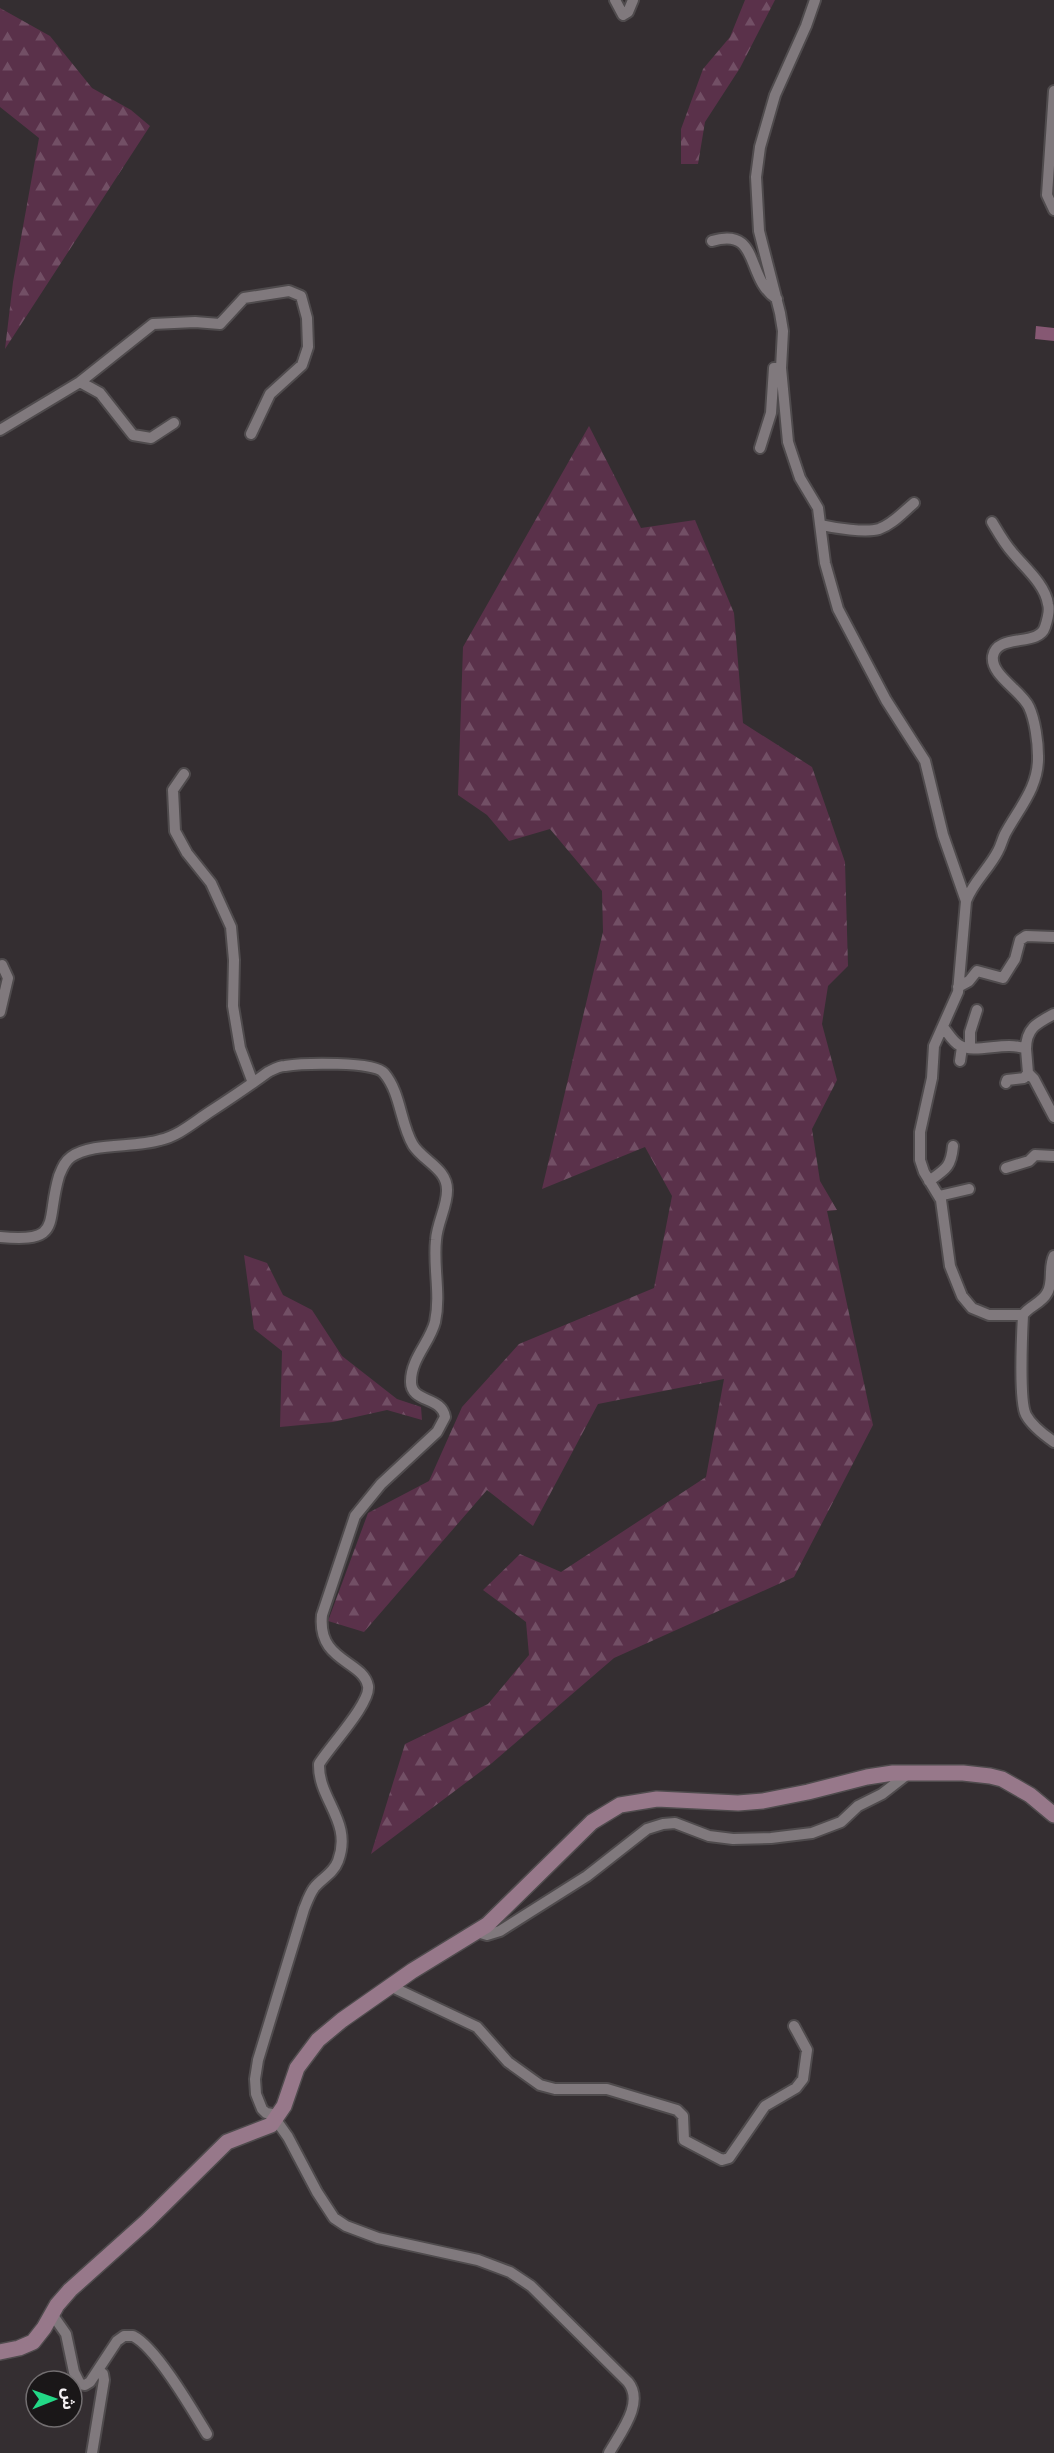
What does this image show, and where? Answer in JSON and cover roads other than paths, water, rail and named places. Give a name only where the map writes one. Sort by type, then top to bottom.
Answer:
[{"type":"street","points":[[615,0],[623,15],[628,12],[633,0]]},
{"type":"street","points":[[815,0],[806,27],[775,95],[757,162],[756,190],[759,231],[783,331],[781,368],[791,456],[803,484],[818,508],[825,563],[838,609],[886,700],[925,761],[943,835],[966,901]]},
{"type":"street","points":[[1054,91],[1047,195],[1054,210]]},
{"type":"street","points":[[712,241],[722,237],[731,237],[744,244],[762,284],[777,299]]},
{"type":"street","points":[[0,430],[80,382],[153,324],[195,322],[220,324],[244,298],[289,291],[301,296],[307,318],[308,347],[302,365],[270,394],[251,434]]},
{"type":"street","points":[[760,448],[771,412],[774,368],[781,368]]},
{"type":"street","points":[[80,382],[100,393],[133,435],[151,438],[174,423]]},
{"type":"street","points":[[821,525],[842,529],[880,528],[904,513],[914,503]]},
{"type":"street","points":[[992,522],[1035,581],[1049,606],[1045,629],[1037,636],[1003,645],[997,649],[993,657],[995,669],[1002,679],[1012,685],[1029,707],[1038,755],[1037,777],[998,851],[970,889],[966,901],[958,987],[934,1046],[932,1078],[920,1132],[920,1160],[939,1197],[950,1266],[962,1296],[972,1308],[989,1315],[1023,1315],[1047,1293],[1050,1281],[1049,1270],[1054,1256]]},
{"type":"street","points":[[184,774],[173,790],[175,831],[187,853],[211,883],[231,927],[234,960],[233,1006],[240,1048],[253,1083]]},
{"type":"street","points":[[958,987],[969,981],[977,971],[1003,978],[1015,959],[1020,940],[1026,936],[1054,937]]},
{"type":"street","points":[[0,966],[2,965],[8,978],[0,1012]]},
{"type":"street","points":[[960,1061],[977,1010]]},
{"type":"street","points":[[1054,1014],[1031,1028],[1027,1036],[1026,1049],[1028,1072],[1054,1116]]},
{"type":"street","points":[[943,1027],[954,1042],[966,1047],[1005,1045],[1026,1049]]},
{"type":"street","points":[[0,1237],[34,1238],[45,1233],[52,1219],[57,1186],[65,1162],[78,1153],[162,1140],[183,1130],[268,1072],[283,1066],[358,1065],[382,1071],[393,1088],[403,1124],[413,1145],[442,1174],[447,1191],[436,1239],[438,1293],[435,1321],[428,1341],[412,1370],[410,1384],[419,1396],[439,1405],[445,1417],[437,1432],[381,1484],[355,1516],[344,1543],[322,1615],[322,1630],[327,1644],[363,1676],[368,1692],[319,1764],[324,1786],[338,1817],[342,1837],[337,1864],[328,1877],[314,1888],[304,1909],[261,2049],[255,2079],[256,2094],[264,2112],[277,2117],[317,2192],[334,2218],[378,2238],[478,2260],[510,2272],[531,2286],[628,2382],[635,2394],[634,2404],[609,2453]]},
{"type":"street","points":[[1006,1083],[1007,1080],[1024,1078],[1028,1072]]},
{"type":"street","points":[[929,1181],[948,1167],[953,1146]]},
{"type":"street","points":[[1006,1168],[1029,1161],[1035,1155],[1054,1156]]},
{"type":"street","points":[[939,1197],[969,1190]]},
{"type":"street","points":[[1023,1315],[1023,1409],[1032,1422],[1054,1442]]},
{"type":"street","points":[[477,1932],[487,1935],[500,1931],[587,1876],[647,1829],[675,1823],[704,1835],[733,1839],[771,1838],[812,1833],[840,1822],[858,1806],[882,1794],[909,1773]]},
{"type":"street","points":[[0,2352],[33,2342],[57,2305],[70,2290],[147,2221],[226,2142],[266,2128],[277,2117],[297,2068],[307,2052],[342,2020],[497,1917],[592,1822],[620,1805],[650,1800],[738,1803],[763,1801],[867,1777],[909,1773],[990,1776],[1002,1779],[1030,1795],[1054,1815]]},
{"type":"street","points":[[390,1986],[477,2027],[508,2062],[540,2085],[555,2089],[607,2089],[676,2110],[682,2116],[684,2140],[722,2160],[729,2158],[765,2106],[796,2088],[803,2079],[807,2050],[794,2026]]},
{"type":"street","points":[[52,2314],[66,2334],[78,2381],[82,2385],[87,2384],[117,2341],[124,2336],[136,2337],[151,2352],[175,2384],[207,2434]]},
{"type":"street","points":[[92,2453],[104,2380],[103,2374],[98,2370]]}]
